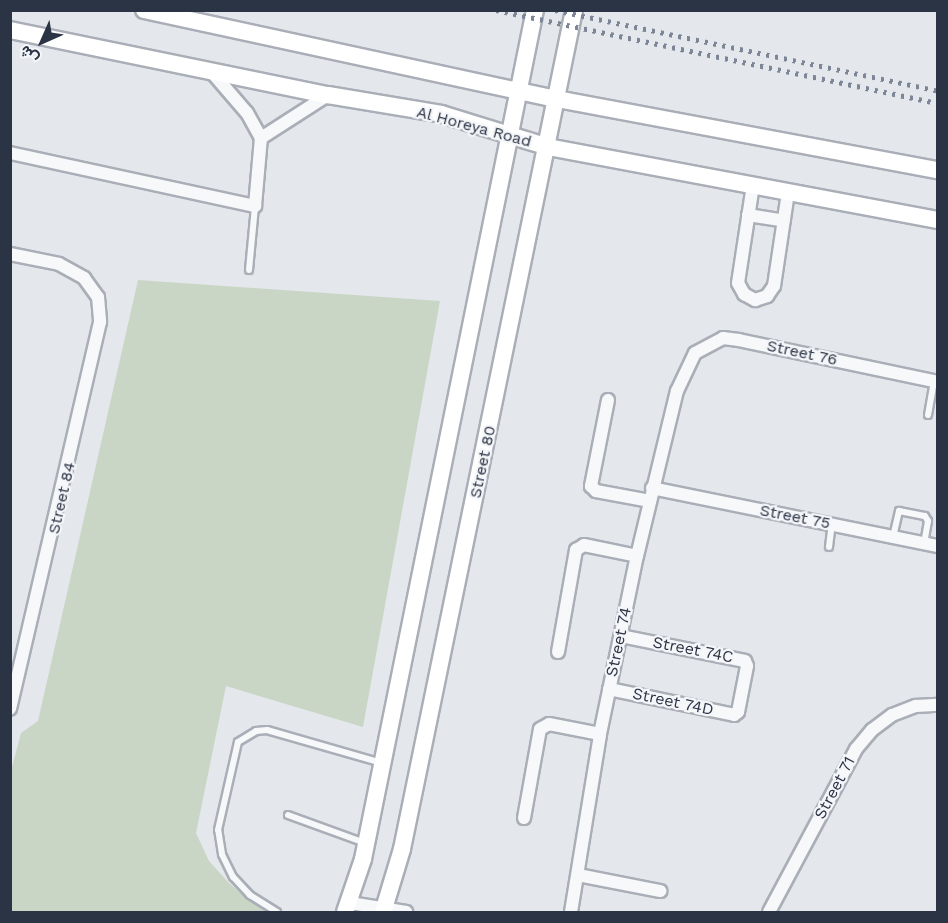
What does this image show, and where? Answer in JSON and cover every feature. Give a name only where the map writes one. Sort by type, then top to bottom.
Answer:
[{"type":"street","points":[[144,10],[557,99],[938,170]]},
{"type":"street","points":[[406,912],[348,908],[366,844],[535,10]]},
{"type":"street","name":"Street 80","points":[[384,911],[402,849],[548,147],[574,10]]},
{"type":"street","name":"Al Horeya Road","points":[[10,30],[210,69],[328,96],[441,114],[548,147],[938,220]]},
{"type":"street","points":[[10,153],[255,206],[261,138],[247,113],[210,69]]},
{"type":"street","points":[[261,138],[328,96]]},
{"type":"street","points":[[753,185],[738,283],[744,294],[755,300],[767,297],[774,286],[788,192]]},
{"type":"street","points":[[748,215],[784,220]]},
{"type":"street","name":"Street 84","points":[[10,254],[74,270],[94,286],[100,322],[93,363],[16,665],[10,709]]},
{"type":"street","name":"Street 76","points":[[683,375],[695,353],[723,338],[936,382]]},
{"type":"street","name":"Street 74","points":[[571,912],[609,689],[651,494],[683,375]]},
{"type":"street","name":"Street 75","points":[[608,400],[591,486],[596,491],[651,494],[832,524],[938,546]]},
{"type":"street","points":[[558,652],[576,550],[584,545],[637,556]]},
{"type":"street","name":"Street 74C","points":[[621,636],[746,662],[736,715]]},
{"type":"street","name":"Street 74D","points":[[609,689],[736,715]]},
{"type":"street","name":"Street 71","points":[[769,912],[856,749],[872,730],[892,715],[916,706],[938,705]]},
{"type":"street","points":[[524,818],[540,729],[549,724],[600,734]]},
{"type":"street","points":[[578,874],[660,891]]},
{"type":"lane","points":[[249,270],[255,206]]},
{"type":"lane","points":[[928,415],[936,382]]},
{"type":"lane","points":[[892,537],[898,512],[913,513],[927,518],[924,543]]},
{"type":"lane","points":[[830,547],[832,524]]},
{"type":"lane","points":[[277,912],[249,895],[233,877],[222,854],[218,830],[238,742],[256,731],[267,730],[382,763]]},
{"type":"lane","points":[[288,815],[366,844]]},
{"type":"green space","points":[[138,280],[440,301],[363,727],[226,686],[196,833],[209,861],[228,882],[250,901],[272,912],[11,912],[11,771],[21,733],[38,721]]},
{"type":"railway","points":[[496,10],[938,103]]},
{"type":"railway","points":[[555,10],[938,91]]}]
